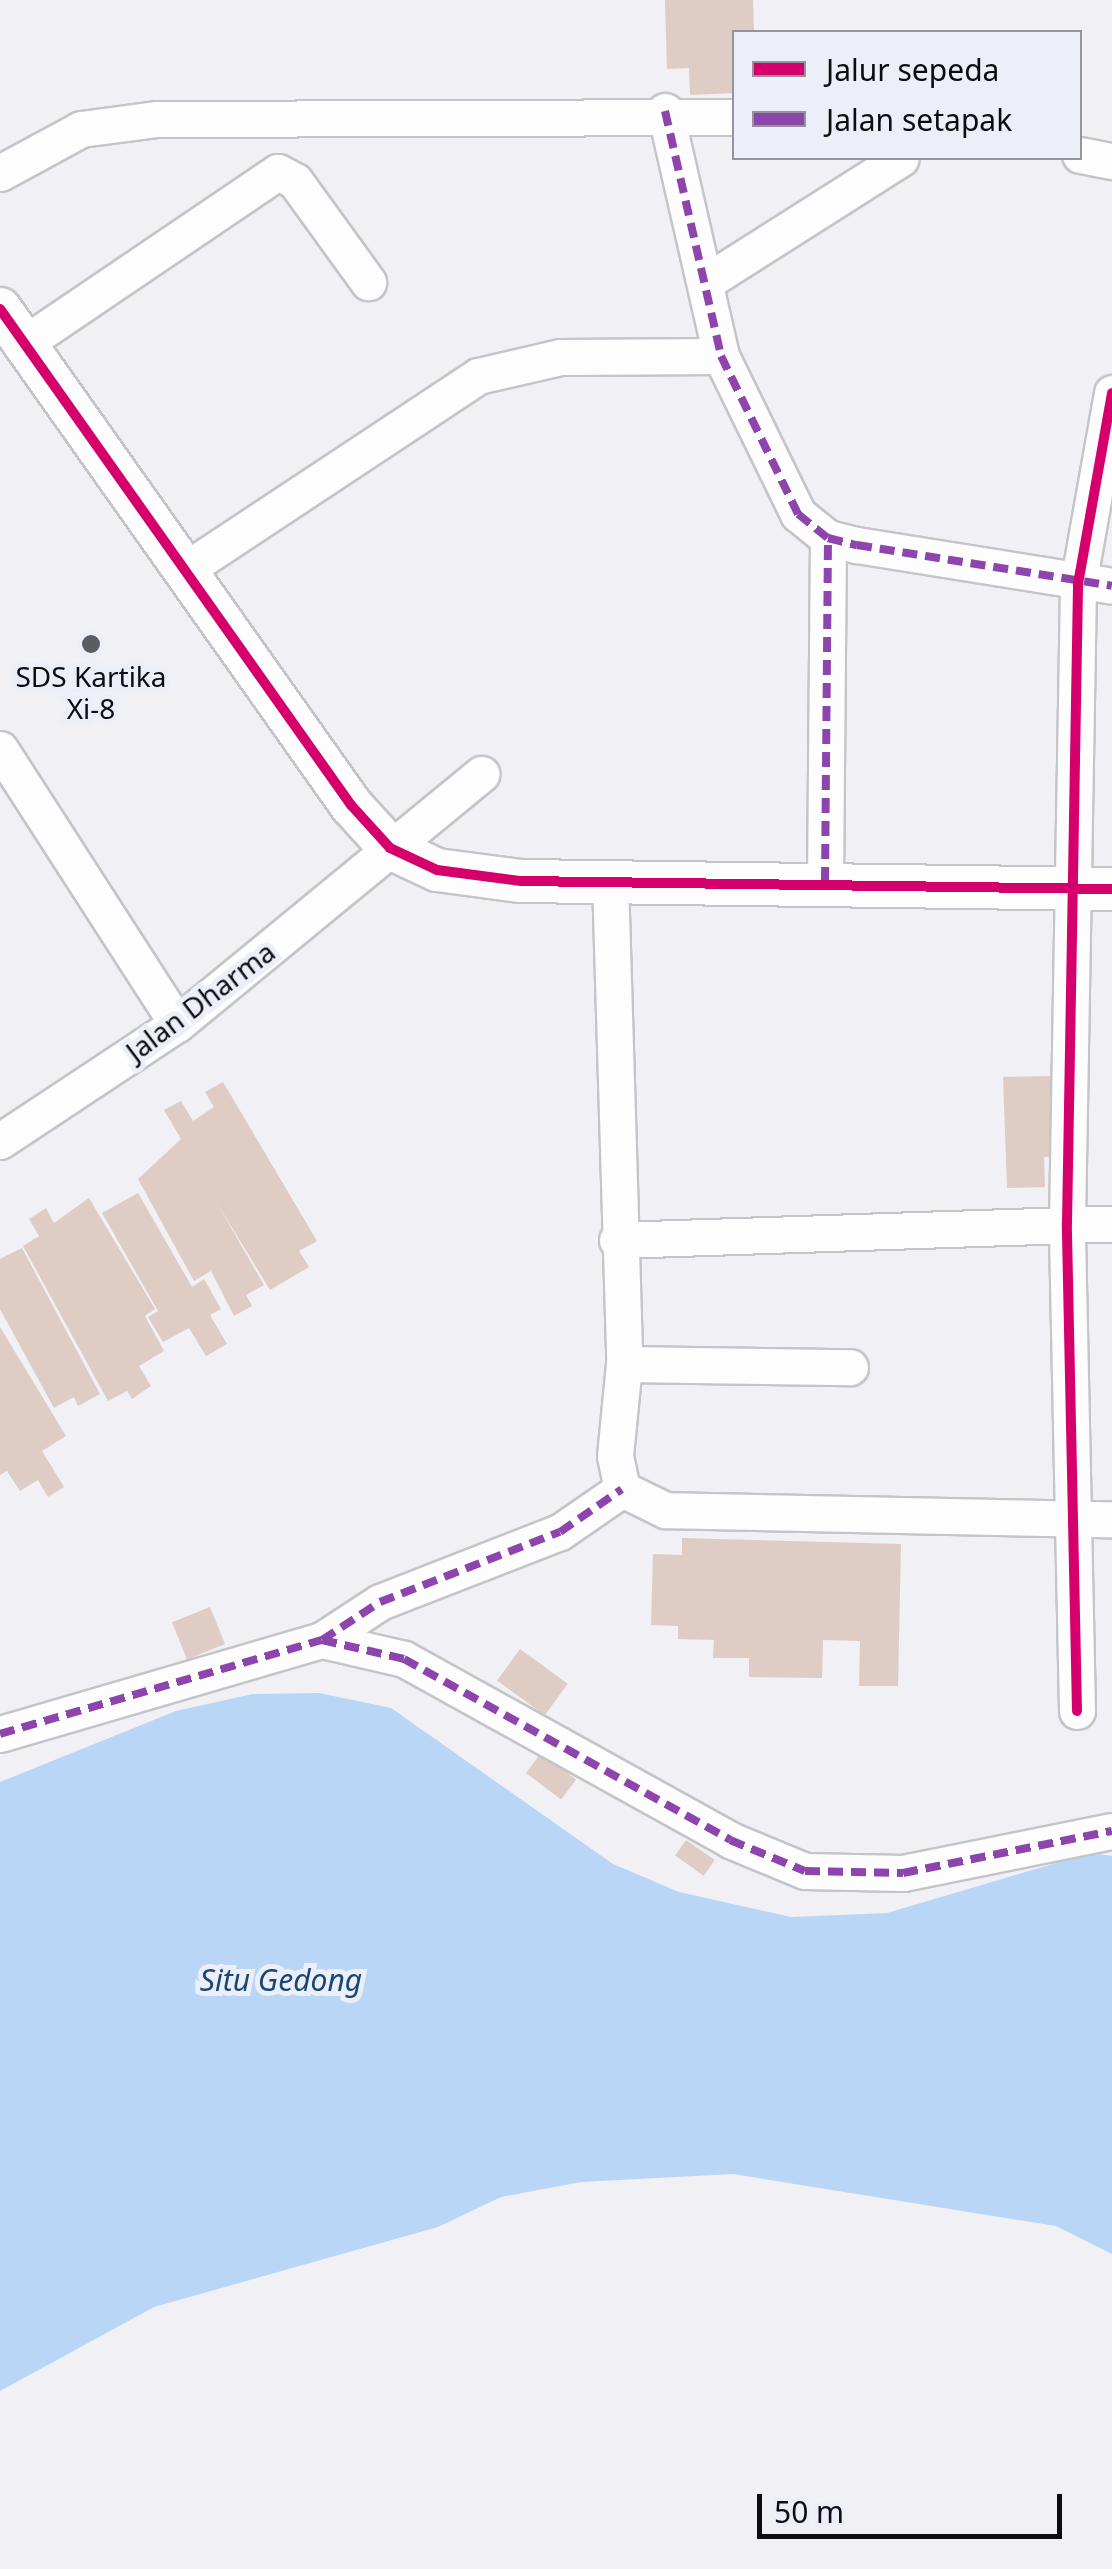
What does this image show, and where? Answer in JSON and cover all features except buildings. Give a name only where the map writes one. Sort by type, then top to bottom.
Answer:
[{"type":"street","points":[[0,173],[81,129],[157,119],[664,111],[732,117]]},
{"type":"street","points":[[664,111],[709,280],[721,356],[798,514],[828,538],[1095,585]]},
{"type":"street","points":[[1082,155],[1112,160]]},
{"type":"street","points":[[709,280],[898,160]]},
{"type":"street","points":[[25,343],[278,172],[295,181],[368,282]]},
{"type":"street","points":[[0,309],[184,570],[390,848],[469,876],[1092,889]]},
{"type":"street","points":[[184,570],[478,376],[560,358],[721,356]]},
{"type":"street","points":[[1077,1711],[1070,1518],[1068,1222],[1092,889],[1095,585],[1112,393]]},
{"type":"street","points":[[824,882],[828,538]]},
{"type":"street","points":[[0,749],[177,1024]]},
{"type":"street","name":"Jalan Dharma","points":[[0,1141],[177,1024],[481,774]]},
{"type":"street","points":[[610,879],[617,1240],[624,1364],[615,1456],[622,1490]]},
{"type":"street","points":[[617,1240],[1068,1222],[1112,1224]]},
{"type":"street","points":[[624,1364],[850,1367]]},
{"type":"street","points":[[622,1490],[666,1510],[1112,1519]]},
{"type":"street","points":[[0,1734],[322,1640],[380,1602],[560,1532],[622,1490]]},
{"type":"street","points":[[322,1640],[404,1659],[730,1840],[805,1871],[903,1873],[1112,1831]]},
{"type":"water","name":"Situ Gedong","points":[[319,1693],[391,1708],[613,1864],[679,1892],[791,1917],[887,1913],[1090,1853],[1112,1856],[1112,2254],[1056,2226],[733,2174],[581,2182],[501,2197],[438,2227],[154,2307],[0,2391],[0,1782],[176,1711],[253,1694]]},
{"type":"marked path","points":[[665,111],[721,356],[798,514],[828,538],[857,545],[1112,586]]},
{"type":"marked path","points":[[825,882],[828,538]]},
{"type":"marked path","points":[[322,1640],[380,1602],[560,1532],[622,1489]]},
{"type":"marked path","points":[[0,1734],[322,1640],[404,1659],[730,1840],[805,1871],[903,1873],[1112,1831]]},
{"type":"cycle path","points":[[0,309],[351,805],[390,848],[437,870],[521,881],[1112,889]]},
{"type":"cycle path","points":[[1077,1711],[1067,1223],[1078,584],[1112,393]]},
{"type":"place","name":"SDS Kartika Xi-8","points":[[91,644]]}]
